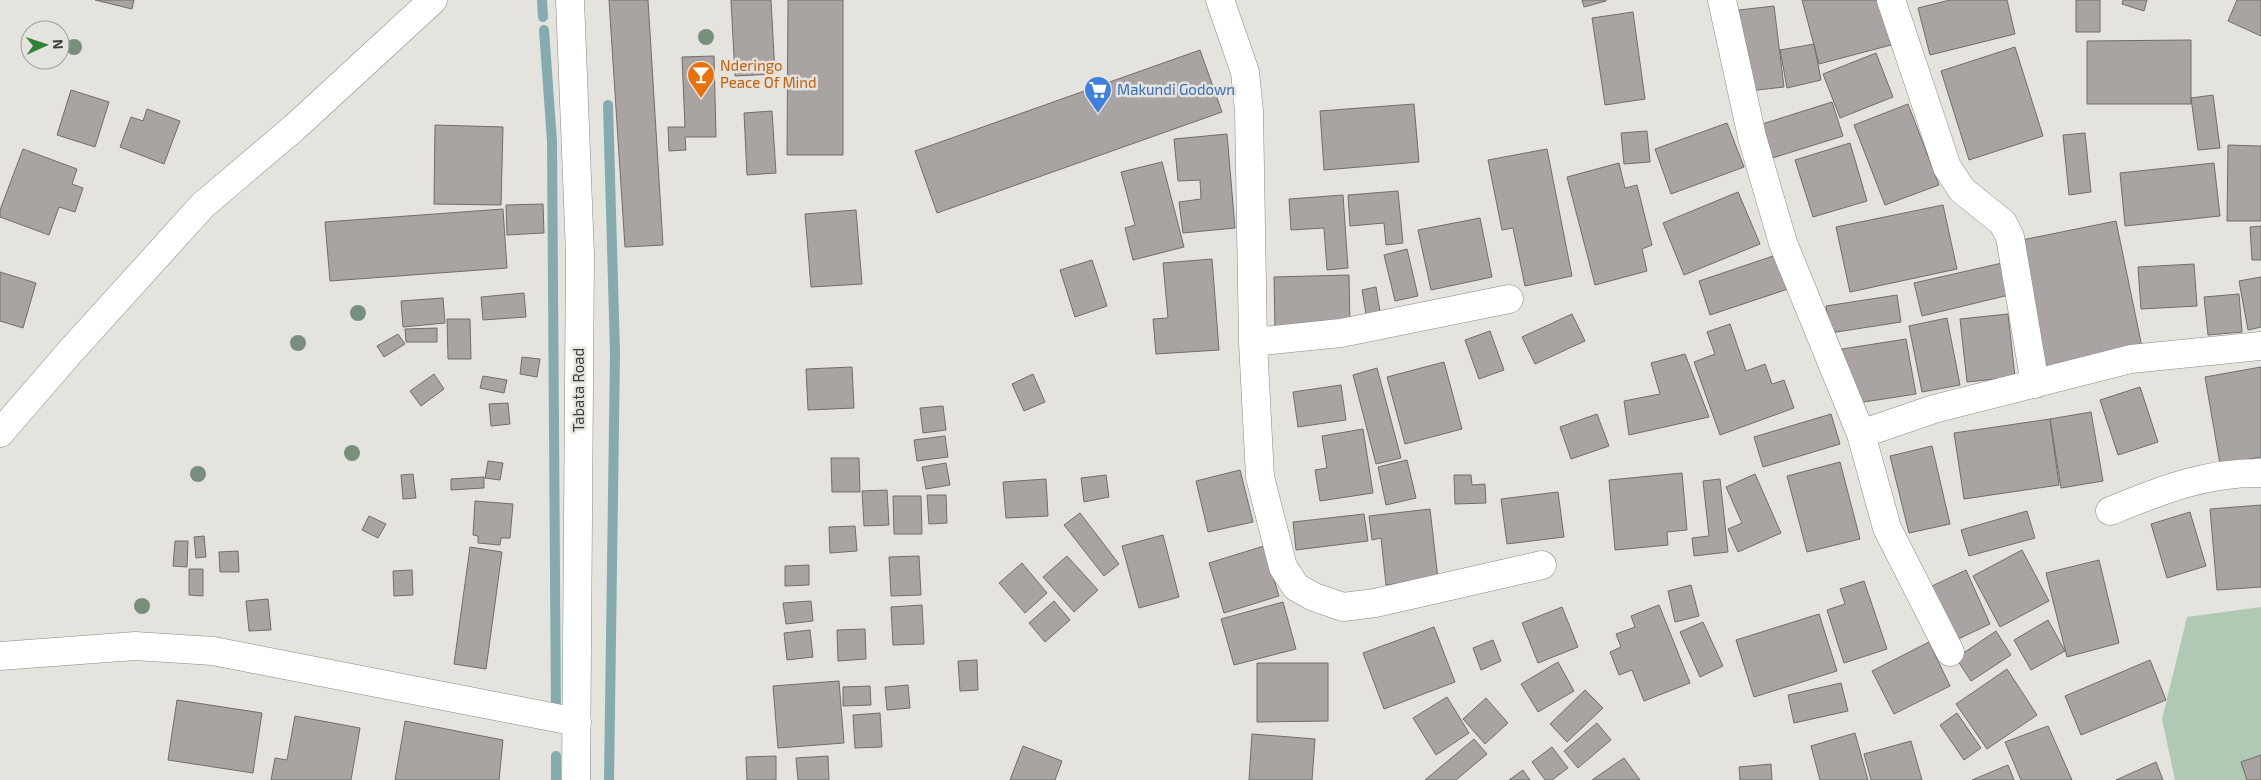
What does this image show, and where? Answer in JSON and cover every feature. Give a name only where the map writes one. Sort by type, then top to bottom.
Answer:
[{"type":"street","points":[[0,433],[70,352],[203,205],[295,127],[433,0]]},
{"type":"street","name":"Tabata Road","points":[[570,0],[580,254],[576,780]]},
{"type":"street","points":[[1220,0],[1245,72],[1249,111],[1253,342],[1260,477],[1283,566],[1296,586],[1314,597],[1343,607],[1375,602],[1542,565]]},
{"type":"street","points":[[1722,0],[1752,138],[1783,242],[1861,434],[1887,528],[1950,652]]},
{"type":"street","points":[[1891,0],[1947,167],[1962,190],[2003,223],[2010,237],[2035,384]]},
{"type":"street","points":[[1253,342],[1341,333],[1509,299]]},
{"type":"street","points":[[1861,434],[1934,409],[2131,359],[2261,346]]},
{"type":"street","points":[[2110,512],[2172,486],[2218,476],[2261,473]]},
{"type":"street","points":[[0,656],[135,646],[213,650],[576,722]]},
{"type":"green space","points":[[2261,607],[2261,780],[2175,780],[2162,719],[2187,617]]},
{"type":"building","points":[[95,0],[134,0],[132,9]]},
{"type":"building","points":[[609,0],[648,0],[663,245],[625,247]]},
{"type":"building","points":[[731,0],[771,0],[775,74],[735,76]]},
{"type":"building","points":[[788,0],[843,0],[843,155],[787,155]]},
{"type":"building","points":[[1582,0],[1606,0],[1606,1],[1584,7]]},
{"type":"building","points":[[1802,0],[1879,0],[1891,45],[1819,64]]},
{"type":"building","points":[[1950,0],[2007,0],[2015,34],[1930,55],[1918,8]]},
{"type":"building","points":[[2076,0],[2100,0],[2100,32],[2076,32]]},
{"type":"building","points":[[2123,0],[2147,0],[2144,11],[2122,4]]},
{"type":"building","points":[[2237,0],[2261,0],[2261,36],[2228,21]]},
{"type":"building","points":[[1774,6],[1784,87],[1749,91],[1739,10]]},
{"type":"building","points":[[1633,12],[1645,99],[1605,105],[1592,18]]},
{"type":"building","points":[[2191,40],[2191,104],[2087,104],[2087,41]]},
{"type":"building","points":[[1814,44],[1821,80],[1787,88],[1780,50]]},
{"type":"building","points":[[2015,47],[2043,136],[1969,160],[1941,71]]},
{"type":"building","points":[[1200,50],[1222,112],[937,213],[915,151]]},
{"type":"building","points":[[1876,53],[1893,97],[1840,118],[1823,74]]},
{"type":"building","points":[[714,56],[716,137],[685,137],[686,150],[669,151],[668,127],[685,127],[682,57]]},
{"type":"building","points":[[71,90],[109,102],[95,147],[57,135]]},
{"type":"building","points":[[2213,95],[2220,148],[2198,150],[2191,98]]},
{"type":"building","points":[[1832,102],[1843,136],[1766,160],[1756,126]]},
{"type":"building","points":[[1414,104],[1419,162],[1324,170],[1320,111]]},
{"type":"building","points":[[1908,104],[1939,185],[1885,205],[1854,125]]},
{"type":"building","points":[[147,109],[180,121],[164,164],[120,147],[131,117],[143,121]]},
{"type":"building","points":[[772,111],[776,173],[747,175],[744,113]]},
{"type":"building","points":[[1727,123],[1744,167],[1671,194],[1655,149]]},
{"type":"building","points":[[435,125],[503,127],[501,205],[434,204]]},
{"type":"building","points":[[1647,131],[1650,162],[1624,164],[1621,133]]},
{"type":"building","points":[[2085,133],[2091,192],[2069,195],[2063,135]]},
{"type":"building","points":[[1227,134],[1235,228],[1183,233],[1179,202],[1201,199],[1200,180],[1178,181],[1174,139]]},
{"type":"building","points":[[1850,143],[1867,201],[1813,217],[1795,160]]},
{"type":"building","points":[[2228,145],[2261,146],[2261,221],[2227,221]]},
{"type":"building","points":[[23,149],[77,169],[72,184],[83,188],[75,212],[59,207],[49,235],[0,217],[0,210]]},
{"type":"building","points":[[1547,149],[1572,276],[1525,286],[1513,228],[1502,230],[1488,160]]},
{"type":"building","points":[[1162,162],[1184,247],[1133,260],[1125,228],[1135,225],[1121,172]]},
{"type":"building","points":[[1619,163],[1625,188],[1637,185],[1652,245],[1642,249],[1647,271],[1595,285],[1567,177]]},
{"type":"building","points":[[2214,163],[2220,216],[2125,226],[2120,173]]},
{"type":"building","points":[[1398,191],[1403,243],[1386,245],[1384,223],[1350,226],[1348,195]]},
{"type":"building","points":[[1738,192],[1760,244],[1684,275],[1663,223]]},
{"type":"building","points":[[1343,195],[1348,268],[1327,270],[1324,228],[1291,230],[1289,199]]},
{"type":"building","points":[[543,204],[544,233],[507,235],[506,205]]},
{"type":"building","points":[[1943,205],[1957,269],[1850,292],[1836,227]]},
{"type":"building","points":[[503,209],[507,268],[330,281],[325,222]]},
{"type":"building","points":[[856,210],[862,284],[811,287],[805,214]]},
{"type":"building","points":[[1480,218],[1492,277],[1431,290],[1418,230]]},
{"type":"building","points":[[2116,221],[2143,352],[2044,372],[2017,241]]},
{"type":"building","points":[[2261,226],[2261,260],[2252,260],[2250,227]]},
{"type":"building","points":[[1407,249],[1418,296],[1395,301],[1384,255]]},
{"type":"building","points":[[1776,255],[1788,289],[1710,315],[1699,281]]},
{"type":"building","points":[[1212,259],[1219,350],[1156,354],[1153,319],[1168,318],[1163,263]]},
{"type":"building","points":[[1092,260],[1107,306],[1075,317],[1060,270]]},
{"type":"building","points":[[2002,263],[2009,295],[1922,316],[1914,283]]},
{"type":"building","points":[[2194,264],[2197,306],[2141,309],[2138,267]]},
{"type":"building","points":[[0,272],[36,283],[23,328],[0,321]]},
{"type":"building","points":[[1349,275],[1350,326],[1275,328],[1274,277]]},
{"type":"building","points":[[2261,277],[2261,327],[2248,330],[2239,281]]},
{"type":"building","points":[[1376,287],[1380,311],[1366,314],[1362,290]]},
{"type":"building","points":[[524,293],[526,317],[483,320],[481,297]]},
{"type":"building","points":[[2239,294],[2242,332],[2208,335],[2204,297]]},
{"type":"building","points":[[1897,295],[1901,322],[1830,333],[1826,306]]},
{"type":"building","points":[[443,298],[445,323],[403,327],[401,301]]},
{"type":"building","points":[[1572,314],[1585,341],[1535,364],[1522,337]]},
{"type":"building","points":[[2008,314],[2015,377],[1967,382],[1960,319]]},
{"type":"building","points":[[1947,318],[1960,385],[1922,392],[1909,326]]},
{"type":"building","points":[[447,319],[470,319],[471,359],[448,359]]},
{"type":"building","points":[[1730,324],[1746,371],[1765,364],[1772,384],[1784,380],[1794,408],[1720,435],[1694,362],[1715,354],[1707,332]]},
{"type":"building","points":[[437,328],[437,342],[406,342],[405,329]]},
{"type":"building","points":[[1490,331],[1504,370],[1479,379],[1465,340]]},
{"type":"building","points":[[398,334],[405,344],[384,357],[377,346]]},
{"type":"building","points":[[1906,339],[1916,394],[1851,404],[1842,349]]},
{"type":"building","points":[[1685,354],[1709,417],[1629,435],[1624,401],[1660,394],[1651,363]]},
{"type":"building","points":[[522,357],[540,359],[537,377],[520,374]]},
{"type":"building","points":[[1444,362],[1462,429],[1405,444],[1387,377]]},
{"type":"building","points":[[852,367],[854,408],[808,410],[806,369]]},
{"type":"building","points":[[2261,367],[2261,457],[2220,464],[2205,377]]},
{"type":"building","points":[[1377,368],[1401,458],[1376,464],[1353,375]]},
{"type":"building","points":[[434,374],[444,389],[421,406],[410,391]]},
{"type":"building","points":[[1033,374],[1045,402],[1024,411],[1012,384]]},
{"type":"building","points":[[483,376],[507,380],[504,393],[480,388]]},
{"type":"building","points":[[1341,385],[1346,420],[1298,427],[1293,392]]},
{"type":"building","points":[[2140,387],[2158,442],[2118,455],[2100,400]]},
{"type":"building","points":[[508,403],[510,424],[491,426],[489,404]]},
{"type":"building","points":[[943,406],[946,430],[923,433],[920,408]]},
{"type":"building","points":[[2091,412],[2103,481],[2061,488],[2050,419]]},
{"type":"building","points":[[1597,414],[1609,446],[1571,459],[1560,427]]},
{"type":"building","points":[[1831,414],[1840,444],[1763,467],[1754,437]]},
{"type":"building","points":[[2050,419],[2059,485],[1964,499],[1954,433]]},
{"type":"building","points":[[1363,429],[1373,493],[1320,501],[1315,470],[1327,468],[1322,436]]},
{"type":"building","points":[[945,436],[948,457],[917,461],[914,440]]},
{"type":"building","points":[[1932,446],[1950,524],[1909,533],[1890,456]]},
{"type":"building","points":[[831,458],[859,458],[860,492],[832,492]]},
{"type":"building","points":[[1407,460],[1416,498],[1386,505],[1378,467]]},
{"type":"building","points":[[488,461],[503,463],[500,480],[485,478]]},
{"type":"building","points":[[1840,462],[1860,539],[1807,552],[1787,476]]},
{"type":"building","points":[[946,463],[950,485],[926,489],[922,467]]},
{"type":"building","points":[[1240,470],[1253,522],[1208,532],[1196,481]]},
{"type":"building","points":[[1682,473],[1687,530],[1667,532],[1668,545],[1615,550],[1609,480]]},
{"type":"building","points":[[413,474],[416,498],[403,499],[401,475]]},
{"type":"building","points":[[1755,474],[1781,533],[1738,552],[1728,529],[1742,523],[1726,487]]},
{"type":"building","points":[[1106,475],[1109,497],[1084,502],[1081,478]]},
{"type":"building","points":[[1454,475],[1471,475],[1472,485],[1485,484],[1486,503],[1455,504]]},
{"type":"building","points":[[484,477],[484,488],[451,490],[451,479]]},
{"type":"building","points":[[1046,479],[1048,516],[1006,518],[1003,482]]},
{"type":"building","points":[[1720,479],[1728,552],[1694,556],[1692,538],[1709,536],[1703,481]]},
{"type":"building","points":[[887,490],[889,525],[864,526],[862,491]]},
{"type":"building","points":[[1558,492],[1564,537],[1507,544],[1501,499]]},
{"type":"building","points":[[927,495],[946,495],[947,523],[929,524]]},
{"type":"building","points":[[893,496],[921,496],[922,534],[894,534]]},
{"type":"building","points":[[475,501],[513,504],[510,538],[501,538],[500,545],[478,543],[478,536],[473,535]]},
{"type":"building","points":[[2261,505],[2261,587],[2217,590],[2210,509]]},
{"type":"building","points":[[1430,509],[1438,579],[1386,585],[1381,538],[1372,540],[1369,516]]},
{"type":"building","points":[[2027,511],[2035,538],[1969,556],[1961,530]]},
{"type":"building","points":[[2190,512],[2206,566],[2167,578],[2151,524]]},
{"type":"building","points":[[1080,513],[1119,564],[1104,576],[1064,525]]},
{"type":"building","points":[[1364,514],[1368,541],[1296,550],[1293,522]]},
{"type":"building","points":[[369,516],[386,524],[378,538],[362,530]]},
{"type":"building","points":[[855,526],[857,551],[830,553],[829,527]]},
{"type":"building","points":[[1163,535],[1179,597],[1139,608],[1122,546]]},
{"type":"building","points":[[204,536],[206,557],[196,558],[194,537]]},
{"type":"building","points":[[175,541],[188,541],[187,567],[173,566]]},
{"type":"building","points":[[1264,546],[1279,596],[1224,613],[1209,563]]},
{"type":"building","points":[[470,547],[502,552],[486,669],[454,664]]},
{"type":"building","points":[[2022,550],[2049,601],[2000,627],[1973,576]]},
{"type":"building","points":[[238,551],[239,572],[220,572],[219,552]]},
{"type":"building","points":[[919,556],[921,595],[891,596],[889,557]]},
{"type":"building","points":[[1067,556],[1098,590],[1074,612],[1043,577]]},
{"type":"building","points":[[2099,560],[2119,643],[2067,657],[2046,573]]},
{"type":"building","points":[[1022,563],[1047,593],[1025,613],[999,583]]},
{"type":"building","points":[[809,565],[809,585],[785,586],[785,566]]},
{"type":"building","points":[[189,569],[203,569],[203,596],[189,595]]},
{"type":"building","points":[[412,570],[413,595],[394,596],[393,571]]},
{"type":"building","points":[[1966,570],[1990,624],[1954,641],[1930,587]]},
{"type":"building","points":[[1864,581],[1887,649],[1844,663],[1827,610],[1845,604],[1840,589]]},
{"type":"building","points":[[1691,585],[1699,616],[1675,622],[1668,591]]},
{"type":"building","points":[[268,599],[271,630],[249,631],[246,601]]},
{"type":"building","points":[[811,601],[813,621],[786,624],[783,603]]},
{"type":"building","points":[[1054,601],[1070,620],[1045,642],[1029,623]]},
{"type":"building","points":[[1283,602],[1296,649],[1234,665],[1221,619]]},
{"type":"building","points":[[922,605],[924,644],[893,645],[891,607]]},
{"type":"building","points":[[1659,605],[1690,683],[1644,701],[1632,670],[1619,675],[1610,652],[1621,647],[1616,634],[1635,627],[1631,616]]},
{"type":"building","points":[[1562,607],[1578,647],[1538,663],[1522,623]]},
{"type":"building","points":[[1819,614],[1837,671],[1754,697],[1736,640]]},
{"type":"building","points":[[2048,620],[2065,651],[2031,670],[2014,640]]},
{"type":"building","points":[[1703,622],[1723,666],[1700,677],[1680,632]]},
{"type":"building","points":[[1434,627],[1455,682],[1384,709],[1363,653]]},
{"type":"building","points":[[865,629],[866,659],[838,661],[837,630]]},
{"type":"building","points":[[810,630],[813,657],[787,660],[784,633]]},
{"type":"building","points":[[1996,631],[2011,655],[1971,681],[1956,658]]},
{"type":"building","points":[[1493,640],[1501,661],[1481,670],[1473,648]]},
{"type":"building","points":[[1929,642],[1950,686],[1894,714],[1872,671]]},
{"type":"building","points":[[977,660],[978,690],[960,691],[958,661]]},
{"type":"building","points":[[2150,660],[2166,700],[2081,735],[2065,696]]},
{"type":"building","points":[[1558,662],[1574,691],[1538,712],[1521,684]]},
{"type":"building","points":[[1257,663],[1328,663],[1328,721],[1257,722]]},
{"type":"building","points":[[2007,669],[2037,715],[1987,749],[1956,704]]},
{"type":"building","points":[[839,681],[844,743],[778,748],[773,686]]},
{"type":"building","points":[[1841,683],[1848,711],[1794,723],[1788,695]]},
{"type":"building","points":[[908,685],[910,708],[887,710],[885,687]]},
{"type":"building","points":[[870,686],[871,705],[843,706],[843,687]]},
{"type":"building","points":[[1585,690],[1603,708],[1567,742],[1550,724]]},
{"type":"building","points":[[1447,697],[1469,733],[1436,755],[1413,718]]},
{"type":"building","points":[[1486,698],[1508,723],[1485,744],[1463,719]]},
{"type":"building","points":[[177,700],[262,713],[253,773],[168,760]]},
{"type":"building","points":[[880,713],[882,747],[855,748],[853,715]]},
{"type":"building","points":[[1957,713],[1981,748],[1964,760],[1940,725]]},
{"type":"building","points":[[295,716],[360,728],[351,780],[271,780],[275,758],[287,760]]},
{"type":"building","points":[[405,721],[503,740],[499,780],[395,780]]},
{"type":"building","points":[[1597,723],[1611,740],[1578,768],[1564,751]]},
{"type":"building","points":[[2048,726],[2072,780],[2021,780],[2005,742]]},
{"type":"building","points":[[1855,733],[1868,780],[1820,780],[1811,746]]},
{"type":"building","points":[[1252,734],[1315,739],[1312,780],[1249,780]]},
{"type":"building","points":[[1474,739],[1487,754],[1456,780],[1425,780]]},
{"type":"building","points":[[1911,741],[1922,780],[1871,780],[1864,754]]},
{"type":"building","points":[[1023,746],[1062,761],[1055,780],[1010,780]]},
{"type":"building","points":[[1552,747],[1568,768],[1552,780],[1545,780],[1532,762]]},
{"type":"building","points":[[2261,755],[2261,780],[2247,780],[2241,762]]},
{"type":"building","points":[[776,756],[776,780],[747,780],[746,757]]},
{"type":"building","points":[[828,756],[829,780],[798,780],[796,758]]},
{"type":"building","points":[[1624,758],[1640,780],[1592,780]]},
{"type":"building","points":[[2156,762],[2163,780],[2116,780]]},
{"type":"building","points":[[1771,764],[1772,780],[1740,780],[1739,767]]},
{"type":"building","points":[[2008,765],[2014,780],[1972,780]]},
{"type":"building","points":[[1523,770],[1530,780],[1509,780]]},
{"type":"waterway","points":[[542,0],[543,17]]},
{"type":"waterway","points":[[544,30],[552,141],[556,717]]},
{"type":"waterway","points":[[608,105],[615,353],[609,780]]},
{"type":"waterway","points":[[556,756],[556,780]]},
{"type":"place","name":"Nderingo Peace Of Mind","points":[[701,99]]},
{"type":"place","name":"Makundi Godown","points":[[1098,114]]}]
